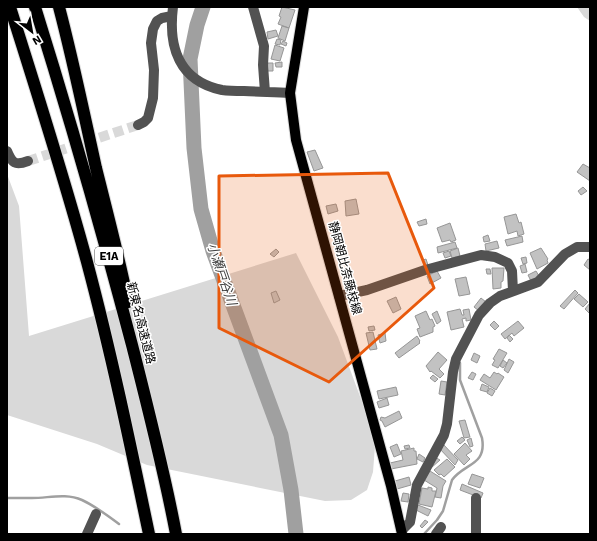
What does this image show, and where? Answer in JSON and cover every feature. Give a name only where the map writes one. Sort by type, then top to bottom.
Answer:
[{"type":"highway","name":"E1A","points":[[10,7],[50,134],[87,263],[126,425],[149,534]]},
{"type":"highway","name":"新東名高速道路","points":[[35,7],[68,112],[108,256],[152,424],[176,534]]},
{"type":"highway","points":[[59,7],[83,106],[96,168],[122,271],[152,424]]},
{"type":"main road","name":"静岡朝比奈藤枝線","points":[[304,7],[290,93],[296,140],[391,486],[402,532]]},
{"type":"street","points":[[253,7],[264,46],[263,65],[265,92]]},
{"type":"street","points":[[172,12],[172,36],[176,54],[186,72],[194,78],[204,84],[224,90],[290,93]]},
{"type":"street","points":[[138,125],[148,118],[153,98],[155,83],[151,43],[153,29],[158,21],[172,12]]},
{"type":"street","points":[[7,151],[11,160],[16,164],[21,164],[28,161]]},
{"type":"street","points":[[402,532],[410,522],[417,485],[444,435],[447,424],[453,372],[461,348],[479,315],[490,303],[500,296],[538,282],[565,254],[571,250],[577,247],[590,247]]},
{"type":"street","points":[[339,296],[367,290],[425,270],[481,255],[495,257],[508,263],[512,272],[513,291]]},
{"type":"street","points":[[476,498],[476,534]]},
{"type":"street","points":[[87,534],[96,514]]},
{"type":"highlighted area","points":[[388,173],[434,288],[329,382],[219,328],[219,176]]},
{"type":"shaded area","points":[[577,7],[590,7],[590,21],[584,17]]},
{"type":"shaded area","points":[[7,174],[19,206],[29,336],[296,253],[338,337],[371,426],[375,446],[373,472],[367,490],[351,500],[325,501],[147,465],[97,444],[7,415]]},
{"type":"building","points":[[282,7],[295,10],[289,28],[278,24],[281,17],[279,16]]},
{"type":"building","points":[[282,26],[289,28],[285,41],[278,38]]},
{"type":"building","points":[[276,30],[278,36],[268,39],[267,32]]},
{"type":"building","points":[[277,39],[281,40],[280,45],[275,44]]},
{"type":"building","points":[[283,41],[287,43],[286,46],[281,44]]},
{"type":"building","points":[[275,45],[284,48],[280,61],[271,59]]},
{"type":"building","points":[[282,62],[282,67],[276,67],[275,63]]},
{"type":"building","points":[[268,63],[273,63],[273,71],[267,71]]},
{"type":"building","points":[[315,150],[323,168],[314,171],[307,152]]},
{"type":"building","points":[[583,164],[590,168],[590,181],[577,172]]},
{"type":"building","points":[[583,187],[587,191],[581,195],[578,191]]},
{"type":"building","points":[[356,199],[359,214],[346,216],[345,201]]},
{"type":"building","points":[[336,204],[338,211],[328,214],[326,206]]},
{"type":"building","points":[[516,214],[519,223],[521,222],[524,234],[518,236],[517,231],[508,234],[504,217]]},
{"type":"building","points":[[426,219],[427,224],[419,226],[417,222]]},
{"type":"building","points":[[450,223],[456,240],[451,242],[450,240],[442,242],[437,228]]},
{"type":"building","points":[[488,235],[490,241],[484,242],[483,237]]},
{"type":"building","points":[[522,236],[523,242],[507,246],[505,240]]},
{"type":"building","points":[[497,241],[499,248],[486,251],[485,244]]},
{"type":"building","points":[[455,242],[457,248],[438,253],[437,247]]},
{"type":"building","points":[[458,248],[460,256],[452,258],[450,251]]},
{"type":"building","points":[[541,248],[548,259],[548,263],[537,269],[530,253]]},
{"type":"building","points":[[276,249],[279,252],[274,257],[270,254]]},
{"type":"building","points":[[449,251],[451,256],[445,258],[443,253]]},
{"type":"building","points":[[526,257],[527,263],[523,264],[521,258]]},
{"type":"building","points":[[426,259],[428,265],[425,266],[423,260]]},
{"type":"building","points":[[588,259],[590,260],[590,270],[584,265]]},
{"type":"building","points":[[525,264],[527,272],[522,273],[520,266]]},
{"type":"building","points":[[492,268],[504,268],[501,288],[493,289]]},
{"type":"building","points":[[486,269],[490,269],[491,274],[487,274]]},
{"type":"building","points":[[437,271],[441,278],[430,284],[427,276]]},
{"type":"building","points":[[536,271],[539,276],[531,281],[528,275]]},
{"type":"building","points":[[466,277],[470,294],[459,296],[455,279]]},
{"type":"building","points":[[575,290],[578,293],[564,309],[560,306]]},
{"type":"building","points":[[276,291],[280,300],[274,303],[271,293]]},
{"type":"building","points":[[579,294],[588,302],[583,307],[574,299]]},
{"type":"building","points":[[396,297],[401,309],[393,313],[387,301]]},
{"type":"building","points":[[481,298],[486,302],[479,311],[474,307]]},
{"type":"building","points":[[590,303],[590,314],[585,309]]},
{"type":"building","points":[[460,309],[462,315],[464,315],[463,310],[469,309],[471,320],[466,321],[466,318],[462,319],[464,327],[451,330],[447,312]]},
{"type":"building","points":[[426,311],[430,320],[432,319],[435,326],[433,327],[433,332],[420,337],[417,329],[420,328],[415,316]]},
{"type":"building","points":[[437,311],[441,321],[437,324],[432,314]]},
{"type":"building","points":[[494,321],[499,326],[495,330],[490,325]]},
{"type":"building","points":[[518,321],[524,328],[514,336],[512,333],[505,339],[501,334]]},
{"type":"building","points":[[374,326],[375,330],[369,331],[368,327]]},
{"type":"building","points":[[373,332],[377,349],[370,350],[366,333]]},
{"type":"building","points":[[385,333],[386,341],[380,343],[378,335]]},
{"type":"building","points":[[509,335],[513,339],[510,342],[507,338]]},
{"type":"building","points":[[417,336],[420,343],[399,358],[395,353]]},
{"type":"building","points":[[499,349],[507,353],[498,368],[492,365],[495,360],[493,359]]},
{"type":"building","points":[[438,352],[447,360],[439,369],[444,374],[440,378],[431,371],[430,372],[426,366]]},
{"type":"building","points":[[474,353],[480,356],[477,363],[471,360]]},
{"type":"building","points":[[509,359],[514,362],[508,373],[504,370]]},
{"type":"building","points":[[503,360],[507,363],[503,368],[500,366]]},
{"type":"building","points":[[472,372],[476,374],[473,380],[468,378]]},
{"type":"building","points":[[494,372],[504,377],[496,390],[480,380],[484,374],[490,378]]},
{"type":"building","points":[[433,375],[438,379],[435,382],[430,378]]},
{"type":"building","points":[[441,381],[447,382],[445,395],[439,394]]},
{"type":"building","points":[[482,384],[489,387],[487,392],[480,390]]},
{"type":"building","points":[[396,387],[398,395],[379,399],[377,391]]},
{"type":"building","points":[[490,388],[495,391],[492,396],[487,393]]},
{"type":"building","points":[[387,398],[389,405],[379,408],[377,402]]},
{"type":"building","points":[[399,411],[402,418],[385,427],[380,420],[381,417],[385,418]]},
{"type":"building","points":[[465,420],[470,437],[464,438],[459,421]]},
{"type":"building","points":[[462,437],[465,440],[460,444],[457,441]]},
{"type":"building","points":[[471,438],[473,446],[470,447],[467,440]]},
{"type":"building","points":[[465,443],[472,451],[466,455],[470,459],[464,465],[454,454]]},
{"type":"building","points":[[397,444],[401,454],[394,457],[390,447]]},
{"type":"building","points":[[443,444],[458,460],[455,465],[439,448]]},
{"type":"building","points":[[409,445],[410,448],[405,449],[404,446]]},
{"type":"building","points":[[414,448],[414,451],[416,451],[417,464],[391,469],[390,463],[403,460],[401,451]]},
{"type":"building","points":[[419,454],[425,458],[423,462],[417,459]]},
{"type":"building","points":[[433,456],[440,460],[431,468]]},
{"type":"building","points":[[447,459],[455,467],[444,477],[441,474],[439,475],[434,470]]},
{"type":"building","points":[[430,471],[446,481],[443,486],[441,498],[435,497],[437,488],[424,480]]},
{"type":"building","points":[[472,474],[484,478],[480,488],[468,484]]},
{"type":"building","points":[[409,477],[411,485],[397,489],[395,481]]},
{"type":"building","points":[[462,484],[483,493],[481,498],[460,490]]},
{"type":"building","points":[[428,487],[432,488],[432,491],[436,491],[432,507],[419,504],[422,488],[428,489]]},
{"type":"building","points":[[403,493],[409,494],[408,502],[401,501]]},
{"type":"building","points":[[418,505],[431,510],[428,516],[416,510]]},
{"type":"building","points":[[425,520],[428,522],[422,528],[420,526]]},
{"type":"waterway","name":"小瀬戸谷川","points":[[203,7],[197,25],[190,59],[194,148],[201,209],[213,251],[281,435],[291,490],[296,534]]},
{"type":"waterway","points":[[424,534],[443,511],[452,480],[457,474],[478,459],[483,447],[482,438],[460,380],[460,363]]},
{"type":"waterway","points":[[7,498],[64,496],[76,498],[92,505],[119,524]]},
{"type":"tunnel","points":[[28,161],[138,125]]}]
